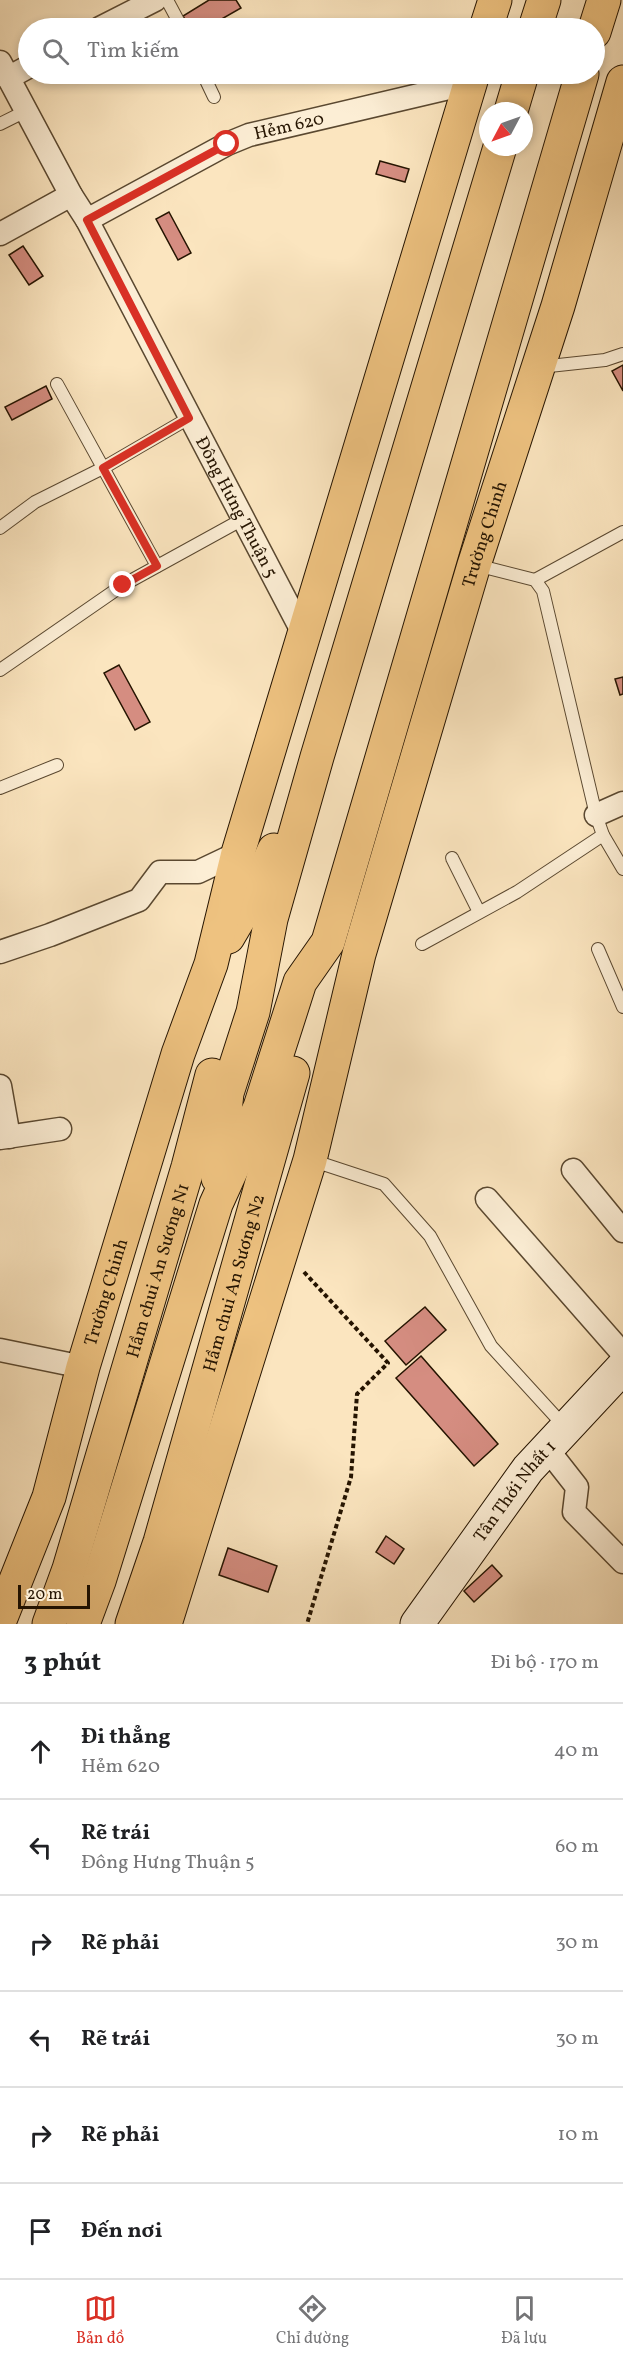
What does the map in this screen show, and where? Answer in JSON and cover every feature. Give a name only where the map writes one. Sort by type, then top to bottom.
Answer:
[{"type":"main road","points":[[489,18],[495,0]]},
{"type":"main road","points":[[538,18],[544,0]]},
{"type":"main road","points":[[598,18],[604,0]]},
{"type":"main road","name":"Trường Chinh","points":[[165,1624],[310,1160],[359,954],[474,565],[617,122],[623,82]]},
{"type":"main road","name":"Trường Chinh","points":[[0,1620],[49,1497],[83,1367],[178,1054],[212,964],[238,853],[469,84]]},
{"type":"main road","points":[[514,102],[519,84]]},
{"type":"main road","name":"Trường Chinh","points":[[83,1624],[99,1581],[216,1204],[260,1107],[300,982],[328,942],[579,84]]},
{"type":"main road","name":"Trường Chinh","points":[[216,1204],[227,1092],[252,1012],[271,919],[317,757],[497,156]]},
{"type":"main road","name":"Trường Chinh","points":[[212,964],[257,888],[317,757]]},
{"type":"main road","name":"Trường Chinh","points":[[347,874],[345,924],[350,990]]},
{"type":"main road","name":"Hầm chui An Sương N1","points":[[49,1624],[69,1569],[188,1167],[213,1073],[271,919]]},
{"type":"main road","name":"Hầm chui An Sương N2","points":[[132,1624],[160,1542],[261,1190],[328,942]]},
{"type":"street","points":[[120,18],[155,0]]},
{"type":"street","name":"Đông Hưng Thuận 5","points":[[4,70],[71,195],[87,220],[304,635]]},
{"type":"street","name":"Hẻm 620","points":[[87,220],[227,144],[249,135],[448,84]]},
{"type":"street","points":[[0,234],[71,195]]},
{"type":"street","points":[[599,825],[623,803]]},
{"type":"street","points":[[0,952],[139,900],[160,872],[198,872],[238,853]]},
{"type":"street","points":[[0,1086],[5,1137],[60,1129]]},
{"type":"street","points":[[573,1170],[623,1231]]},
{"type":"street","points":[[487,1199],[623,1354]]},
{"type":"street","points":[[0,1350],[83,1367]]},
{"type":"street","name":"Tân Thới Nhất 1","points":[[417,1624],[528,1469],[623,1367]]},
{"type":"street","points":[[557,1439],[577,1487],[574,1512],[623,1562]]},
{"type":"lane","points":[[167,0],[177,18]]},
{"type":"lane","points":[[208,84],[214,97]]},
{"type":"lane","points":[[0,124],[26,111]]},
{"type":"lane","points":[[538,367],[605,360],[623,354]]},
{"type":"lane","points":[[57,384],[157,566]]},
{"type":"lane","points":[[0,528],[35,502],[103,468],[189,418]]},
{"type":"lane","points":[[0,670],[123,585],[243,519]]},
{"type":"lane","points":[[534,580],[623,532]]},
{"type":"lane","points":[[474,565],[534,580],[543,591],[599,825],[623,869]]},
{"type":"lane","points":[[0,788],[57,765]]},
{"type":"lane","points":[[422,944],[516,892],[599,825]]},
{"type":"lane","points":[[452,858],[479,912]]},
{"type":"lane","points":[[598,949],[623,1007]]},
{"type":"lane","points":[[310,1160],[384,1184],[430,1236],[490,1346],[557,1439]]},
{"type":"path","points":[[282,1249],[388,1363],[357,1394],[351,1477],[307,1624]]},
{"type":"building","points":[[209,0],[236,0],[241,8],[224,18],[184,18],[183,16]]},
{"type":"building","points":[[380,161],[409,169],[405,182],[376,174]]},
{"type":"building","points":[[169,212],[191,253],[178,260],[156,219]]},
{"type":"building","points":[[23,246],[43,276],[29,285],[9,255]]},
{"type":"building","points":[[623,365],[623,391],[612,371]]},
{"type":"building","points":[[46,386],[52,399],[12,420],[5,407]]},
{"type":"building","points":[[119,665],[150,722],[135,730],[104,673]]},
{"type":"building","points":[[623,677],[623,694],[620,695],[615,679]]},
{"type":"building","points":[[425,1307],[446,1330],[406,1365],[385,1341]]},
{"type":"building","points":[[421,1356],[498,1444],[474,1466],[396,1378]]},
{"type":"building","points":[[386,1536],[404,1549],[394,1564],[376,1552]]},
{"type":"building","points":[[228,1548],[277,1566],[268,1592],[219,1575]]},
{"type":"building","points":[[492,1565],[502,1576],[474,1602],[464,1591]]},
{"type":"route","points":[[123,585],[157,566],[103,468],[189,418],[87,220],[227,144]]}]
